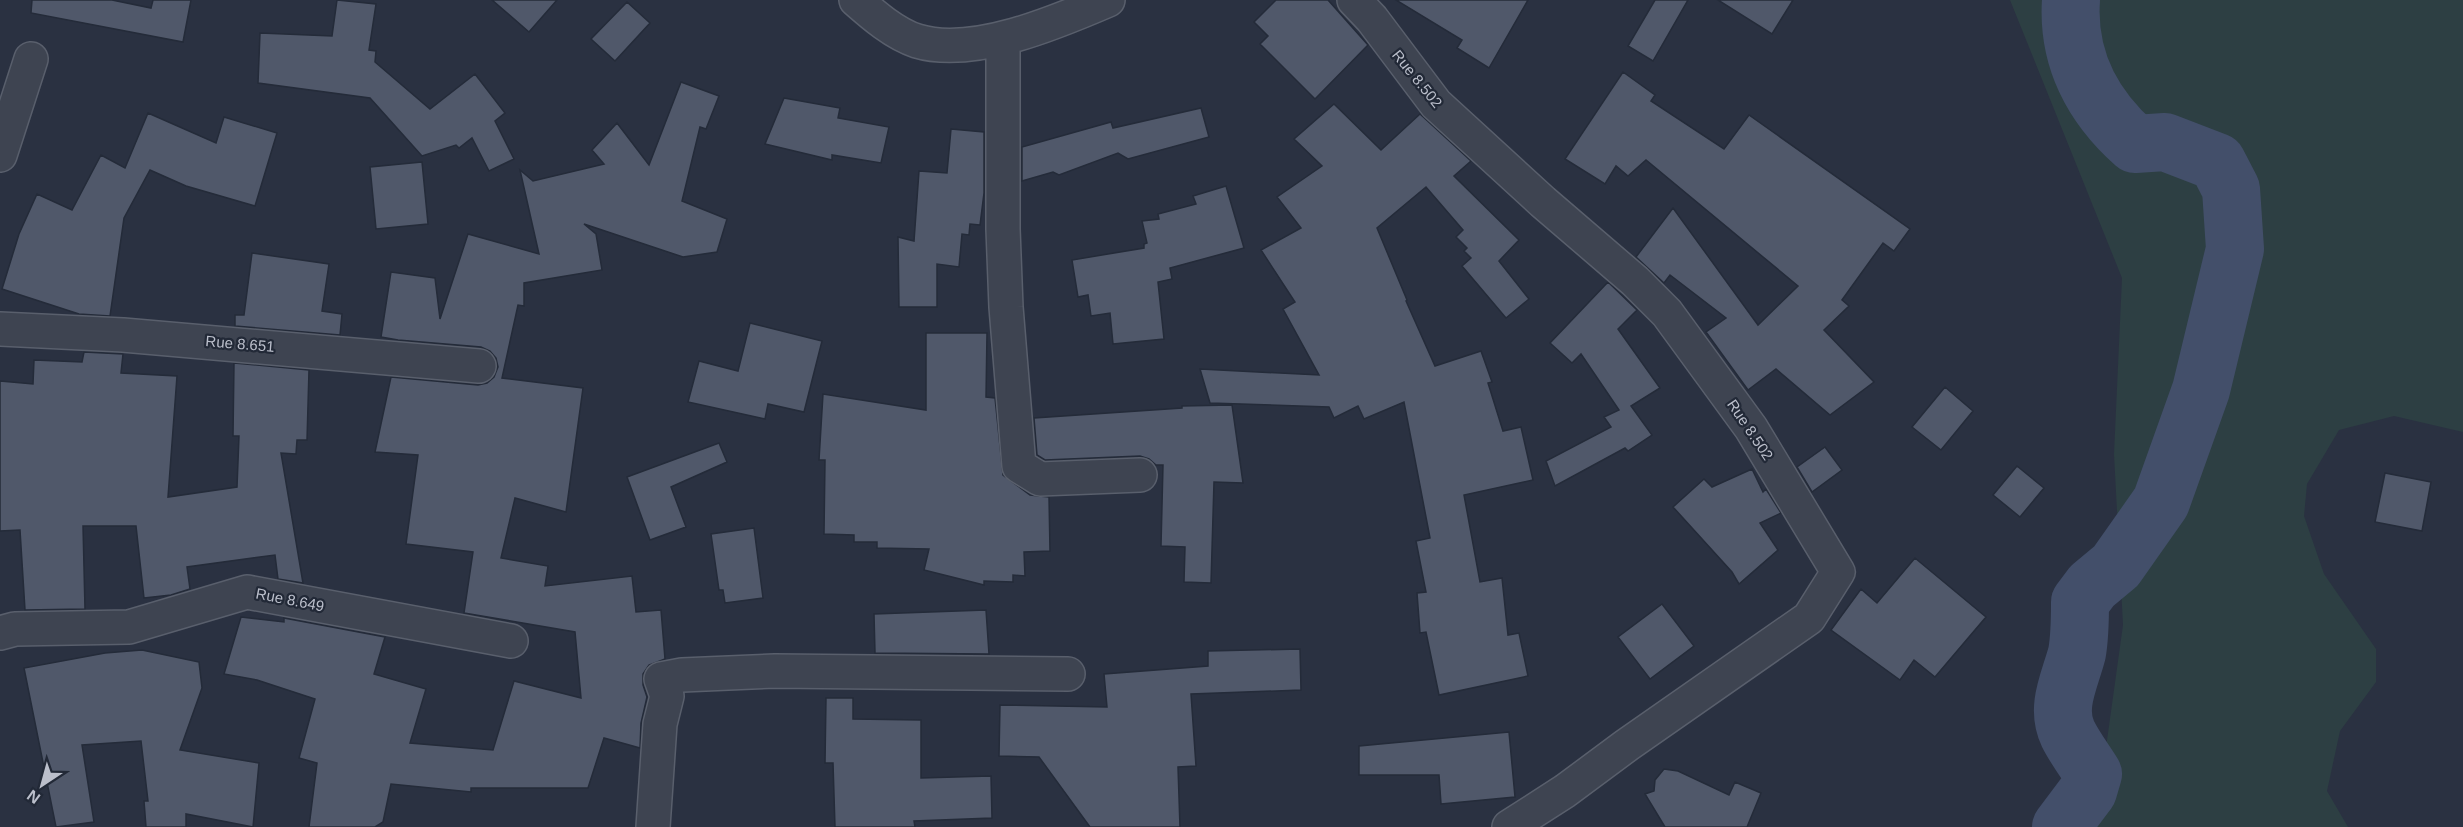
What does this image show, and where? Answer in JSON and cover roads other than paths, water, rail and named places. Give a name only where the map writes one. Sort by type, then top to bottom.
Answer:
[{"type":"street","points":[[856,0],[889,26],[917,41],[949,45],[1003,39],[1061,20],[1108,0]]},
{"type":"street","name":"Rue 8.502","points":[[1354,0],[1372,19],[1436,104],[1543,202],[1635,281],[1667,313],[1751,428],[1838,572],[1809,618],[1509,827]]},
{"type":"street","points":[[1003,39],[1003,229],[1006,307],[1018,466],[1040,479],[1140,475]]},
{"type":"street","points":[[0,155],[31,59]]},
{"type":"street","name":"Rue 8.651","points":[[0,329],[123,335],[479,366]]},
{"type":"street","name":"Rue 8.649","points":[[0,633],[15,629],[129,627],[247,592],[511,641]]},
{"type":"street","points":[[653,827],[660,724],[667,696],[661,679],[682,675],[775,671],[1068,674]]},
{"type":"waterway","points":[[2061,827],[2088,791],[2093,774],[2068,734],[2063,714],[2065,694],[2078,647],[2080,602],[2092,586],[2116,566],[2161,502],[2201,390],[2235,249],[2231,189],[2217,162],[2165,142],[2135,144],[2106,114],[2085,80],[2078,61],[2073,42],[2071,0]]}]
